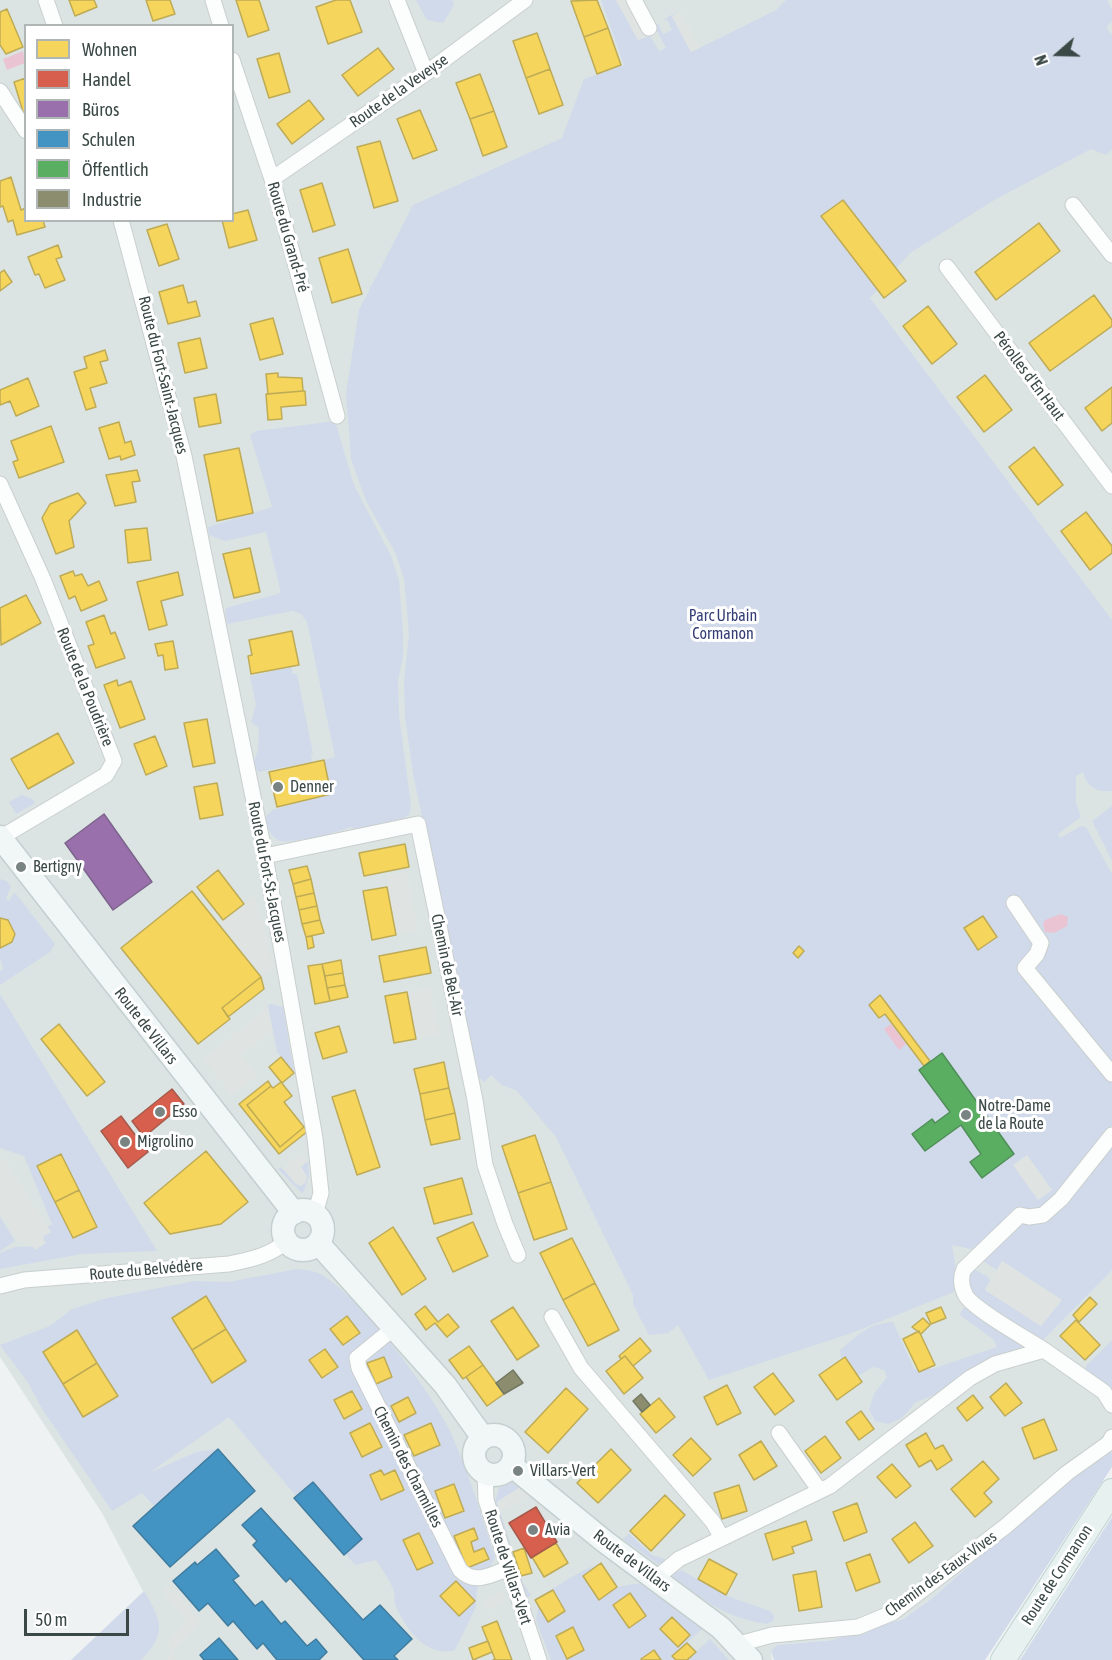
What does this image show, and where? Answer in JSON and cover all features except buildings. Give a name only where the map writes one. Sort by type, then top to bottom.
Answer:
[{"type":"main road","name":"Route de Villars","points":[[0,837],[305,1214]]},
{"type":"main road","points":[[305,1214],[323,1228],[318,1243],[302,1250],[287,1241],[284,1228],[305,1214]]},
{"type":"main road","points":[[318,1243],[445,1385],[483,1438]]},
{"type":"main road","points":[[496,1435],[508,1440],[513,1452],[511,1465],[502,1473],[485,1473],[479,1469],[474,1456],[478,1443],[483,1438],[496,1435]]},
{"type":"main road","name":"Route de Villars","points":[[511,1465],[745,1652]]},
{"type":"main road","name":"Route de Cormanon","points":[[1003,1660],[1112,1491]]},
{"type":"street","points":[[46,0],[54,24]]},
{"type":"street","points":[[213,0],[220,24]]},
{"type":"street","points":[[397,0],[426,73]]},
{"type":"street","name":"Route de la Veveyse","points":[[272,179],[426,73],[525,0]]},
{"type":"street","points":[[634,0],[650,28]]},
{"type":"street","name":"Route du Grand-Pré","points":[[234,66],[272,179],[337,416]]},
{"type":"street","points":[[0,91],[24,128]]},
{"type":"street","points":[[1073,205],[1112,255]]},
{"type":"street","name":"Route du Fort-Saint-Jacques","points":[[122,222],[181,444],[198,530]]},
{"type":"street","name":"Pérolles d'En Haut","points":[[947,267],[1112,486]]},
{"type":"street","name":"Route de la Poudrière","points":[[0,484],[43,579],[114,761],[106,775],[0,837]]},
{"type":"street","name":"Route du Fort-St-Jacques","points":[[198,530],[264,856],[315,1138],[321,1193],[305,1214]]},
{"type":"street","name":"Chemin de Bel-Air","points":[[264,856],[418,824],[475,1100],[485,1165],[518,1255]]},
{"type":"street","points":[[1014,903],[1041,943],[1037,954],[1025,968],[1112,1074]]},
{"type":"street","points":[[1112,1135],[1061,1199],[1043,1215],[1029,1217],[1020,1215],[964,1269],[961,1276],[962,1287],[971,1302],[1104,1392],[1112,1405]]},
{"type":"street","name":"Route du Belvédère","points":[[0,1286],[24,1280],[229,1264],[262,1257],[276,1251],[287,1241]]},
{"type":"street","points":[[552,1317],[581,1368],[714,1522],[722,1538]]},
{"type":"street","name":"Chemin des Charmilles","points":[[395,1327],[357,1358],[359,1368],[460,1570],[468,1577],[478,1579],[509,1568]]},
{"type":"street","points":[[655,1579],[678,1559],[820,1491],[854,1470],[934,1402],[970,1378],[995,1364],[1044,1350]]},
{"type":"street","points":[[779,1433],[820,1491]]},
{"type":"street","name":"Chemin des Eaux-Vives","points":[[745,1652],[772,1635],[858,1627],[892,1613],[1005,1526],[1067,1473],[1109,1443],[1112,1437]]},
{"type":"street","name":"Route de Villars-Vert","points":[[485,1473],[486,1500],[539,1660]]},
{"type":"shaded area","points":[[0,0],[1112,0],[1112,1453],[1109,1451],[1078,1470],[931,1599],[903,1619],[832,1640],[777,1645],[771,1651],[772,1660],[132,1660],[156,1616],[102,1513],[0,1357]]},
{"type":"shaded area","points":[[616,0],[628,0],[647,36],[638,40]]},
{"type":"shaded area","points":[[681,11],[700,48],[691,52],[672,17]]},
{"type":"shaded area","points":[[23,51],[24,63],[7,70],[3,59]]},
{"type":"shaded area","points":[[407,872],[418,931],[396,935],[387,887],[388,875]]},
{"type":"shaded area","points":[[254,895],[266,932],[272,969],[263,976],[220,922]]},
{"type":"shaded area","points":[[1061,914],[1068,917],[1067,926],[1054,933],[1045,932],[1043,924],[1045,920]]},
{"type":"shaded area","points":[[430,988],[440,1035],[416,1039],[407,992]]},
{"type":"shaded area","points":[[267,1008],[272,1031],[242,1055],[258,1075],[232,1096],[203,1059]]},
{"type":"shaded area","points":[[891,1024],[906,1044],[899,1050],[884,1029]]},
{"type":"shaded area","points":[[302,1152],[308,1161],[301,1167],[307,1176],[306,1182],[301,1186],[296,1184],[283,1168]]},
{"type":"shaded area","points":[[1027,1155],[1052,1190],[1038,1200],[1013,1165]]},
{"type":"shaded area","points":[[3,1156],[51,1232],[42,1237],[46,1243],[35,1250],[26,1237],[18,1242],[0,1214],[0,1158]]},
{"type":"shaded area","points":[[1002,1261],[1062,1300],[1041,1326],[985,1290]]},
{"type":"shaded area","points":[[520,1487],[528,1496],[500,1512],[497,1502]]},
{"type":"shaded area","points":[[170,1584],[202,1624],[174,1649],[174,1660],[168,1660],[170,1638],[187,1622],[162,1591]]},
{"type":"shaded area","points":[[502,1591],[507,1601],[488,1611],[483,1601]]},
{"type":"green space","points":[[416,0],[452,0],[454,5],[443,23],[427,20]]},
{"type":"green space","name":"Parc Urbain Cormanon","points":[[601,0],[616,0],[638,40],[650,36],[659,51],[666,48],[656,29],[658,23],[663,34],[672,30],[667,20],[663,20],[680,10],[672,16],[691,52],[776,10],[786,0],[1107,0],[1112,10],[1112,22],[1106,27],[1112,35],[1112,150],[1106,155],[1091,149],[996,199],[910,253],[870,298],[1112,620],[1112,791],[1093,788],[1087,782],[1083,772],[1076,776],[1076,803],[1081,817],[1058,834],[1060,838],[1081,826],[1086,827],[1112,874],[1112,1270],[1042,1341],[993,1311],[975,1297],[968,1286],[971,1272],[976,1270],[988,1277],[990,1281],[985,1290],[1041,1326],[1061,1300],[1002,1261],[997,1270],[983,1261],[980,1251],[952,1245],[956,1270],[954,1292],[852,1333],[709,1380],[678,1325],[668,1333],[649,1335],[633,1304],[633,1295],[556,1137],[517,1091],[502,1085],[491,1075],[484,1082],[476,1075],[413,774],[405,717],[404,681],[409,634],[404,579],[396,554],[366,501],[351,459],[346,394],[359,310],[413,205],[562,138],[584,79],[624,65]]},
{"type":"green space","points":[[335,421],[354,485],[391,556],[399,580],[403,658],[398,680],[399,715],[411,805],[409,815],[404,818],[356,830],[351,827],[304,839],[280,841],[272,835],[265,818],[272,810],[331,794],[324,760],[335,757],[307,622],[301,614],[292,611],[227,624],[225,610],[229,607],[281,593],[266,532],[225,541],[209,535],[208,527],[272,507],[250,435],[256,431]]},
{"type":"green space","points":[[291,667],[293,674],[297,674],[313,754],[311,755],[312,762],[258,772],[253,764],[258,750],[259,728],[251,722],[256,705],[250,676]]},
{"type":"green space","points":[[22,795],[32,799],[35,803],[16,814],[9,802]]},
{"type":"green space","points":[[1112,806],[1112,861],[1092,821]]},
{"type":"green space","points":[[0,879],[7,881],[11,887],[6,898],[9,901],[14,893],[16,894],[55,944],[50,952],[0,985],[0,971],[3,969],[0,958]]},
{"type":"green space","points":[[0,994],[157,1251],[82,1254],[0,1269],[0,1253],[14,1247],[42,1246],[46,1228],[52,1224],[24,1156],[0,1148]]},
{"type":"green space","points":[[268,1005],[283,1007],[294,1073],[277,1052]]},
{"type":"green space","points":[[308,1161],[309,1176],[303,1194],[278,1169],[281,1167],[296,1184],[301,1167]]},
{"type":"green space","points":[[0,1217],[15,1241],[0,1251]]},
{"type":"green space","points":[[296,1269],[313,1271],[322,1275],[338,1287],[375,1324],[428,1394],[458,1448],[495,1558],[477,1589],[476,1607],[455,1650],[436,1650],[427,1646],[412,1633],[396,1607],[393,1589],[376,1560],[355,1565],[229,1417],[149,1473],[196,1452],[218,1449],[154,1506],[142,1493],[112,1511],[42,1409],[29,1384],[0,1345],[50,1326],[72,1309],[107,1298],[195,1281],[229,1282]]},
{"type":"green space","points":[[963,1308],[971,1308],[1023,1347],[990,1360],[946,1390],[916,1402],[902,1418],[888,1424],[875,1421],[869,1409],[874,1394],[887,1377],[884,1370],[873,1367],[858,1376],[845,1357],[841,1359],[840,1350],[869,1328],[893,1322],[914,1369],[932,1369],[997,1347],[993,1339],[960,1315]]},
{"type":"green space","points":[[1112,1340],[1112,1391],[1086,1370],[1086,1366]]},
{"type":"green space","points":[[1109,1451],[1112,1453],[1112,1467],[985,1660],[774,1660],[771,1651],[777,1645],[832,1640],[903,1619],[931,1599],[1078,1470]]},
{"type":"green space","points":[[512,1483],[520,1487],[497,1502],[523,1583],[531,1595],[526,1599],[495,1502],[499,1488]]},
{"type":"green space","points":[[1112,1517],[1112,1660],[1020,1660]]},
{"type":"green space","points":[[629,1534],[652,1555],[668,1560],[658,1564],[623,1539]]},
{"type":"green space","points":[[601,1563],[617,1587],[641,1583],[702,1629],[672,1656],[676,1660],[551,1660],[536,1620],[538,1607],[535,1599],[582,1571]]},
{"type":"green space","points":[[681,1570],[727,1596],[770,1611],[774,1616],[773,1621],[767,1624],[751,1621],[715,1607],[671,1575]]},
{"type":"green space","points":[[144,1591],[155,1611],[159,1627],[155,1642],[141,1660],[71,1660]]},
{"type":"green space","points":[[710,1639],[729,1660],[687,1660]]},
{"type":"place","name":"Denner","points":[[278,787]]},
{"type":"place","name":"Bertigny","points":[[21,867]]},
{"type":"place","name":"Esso","points":[[160,1112]]},
{"type":"place","name":"Notre-Dame de la Route","points":[[966,1115]]},
{"type":"place","name":"Migrolino","points":[[125,1142]]},
{"type":"place","name":"Villars-Vert","points":[[518,1471]]},
{"type":"place","name":"Avia","points":[[533,1530]]}]
